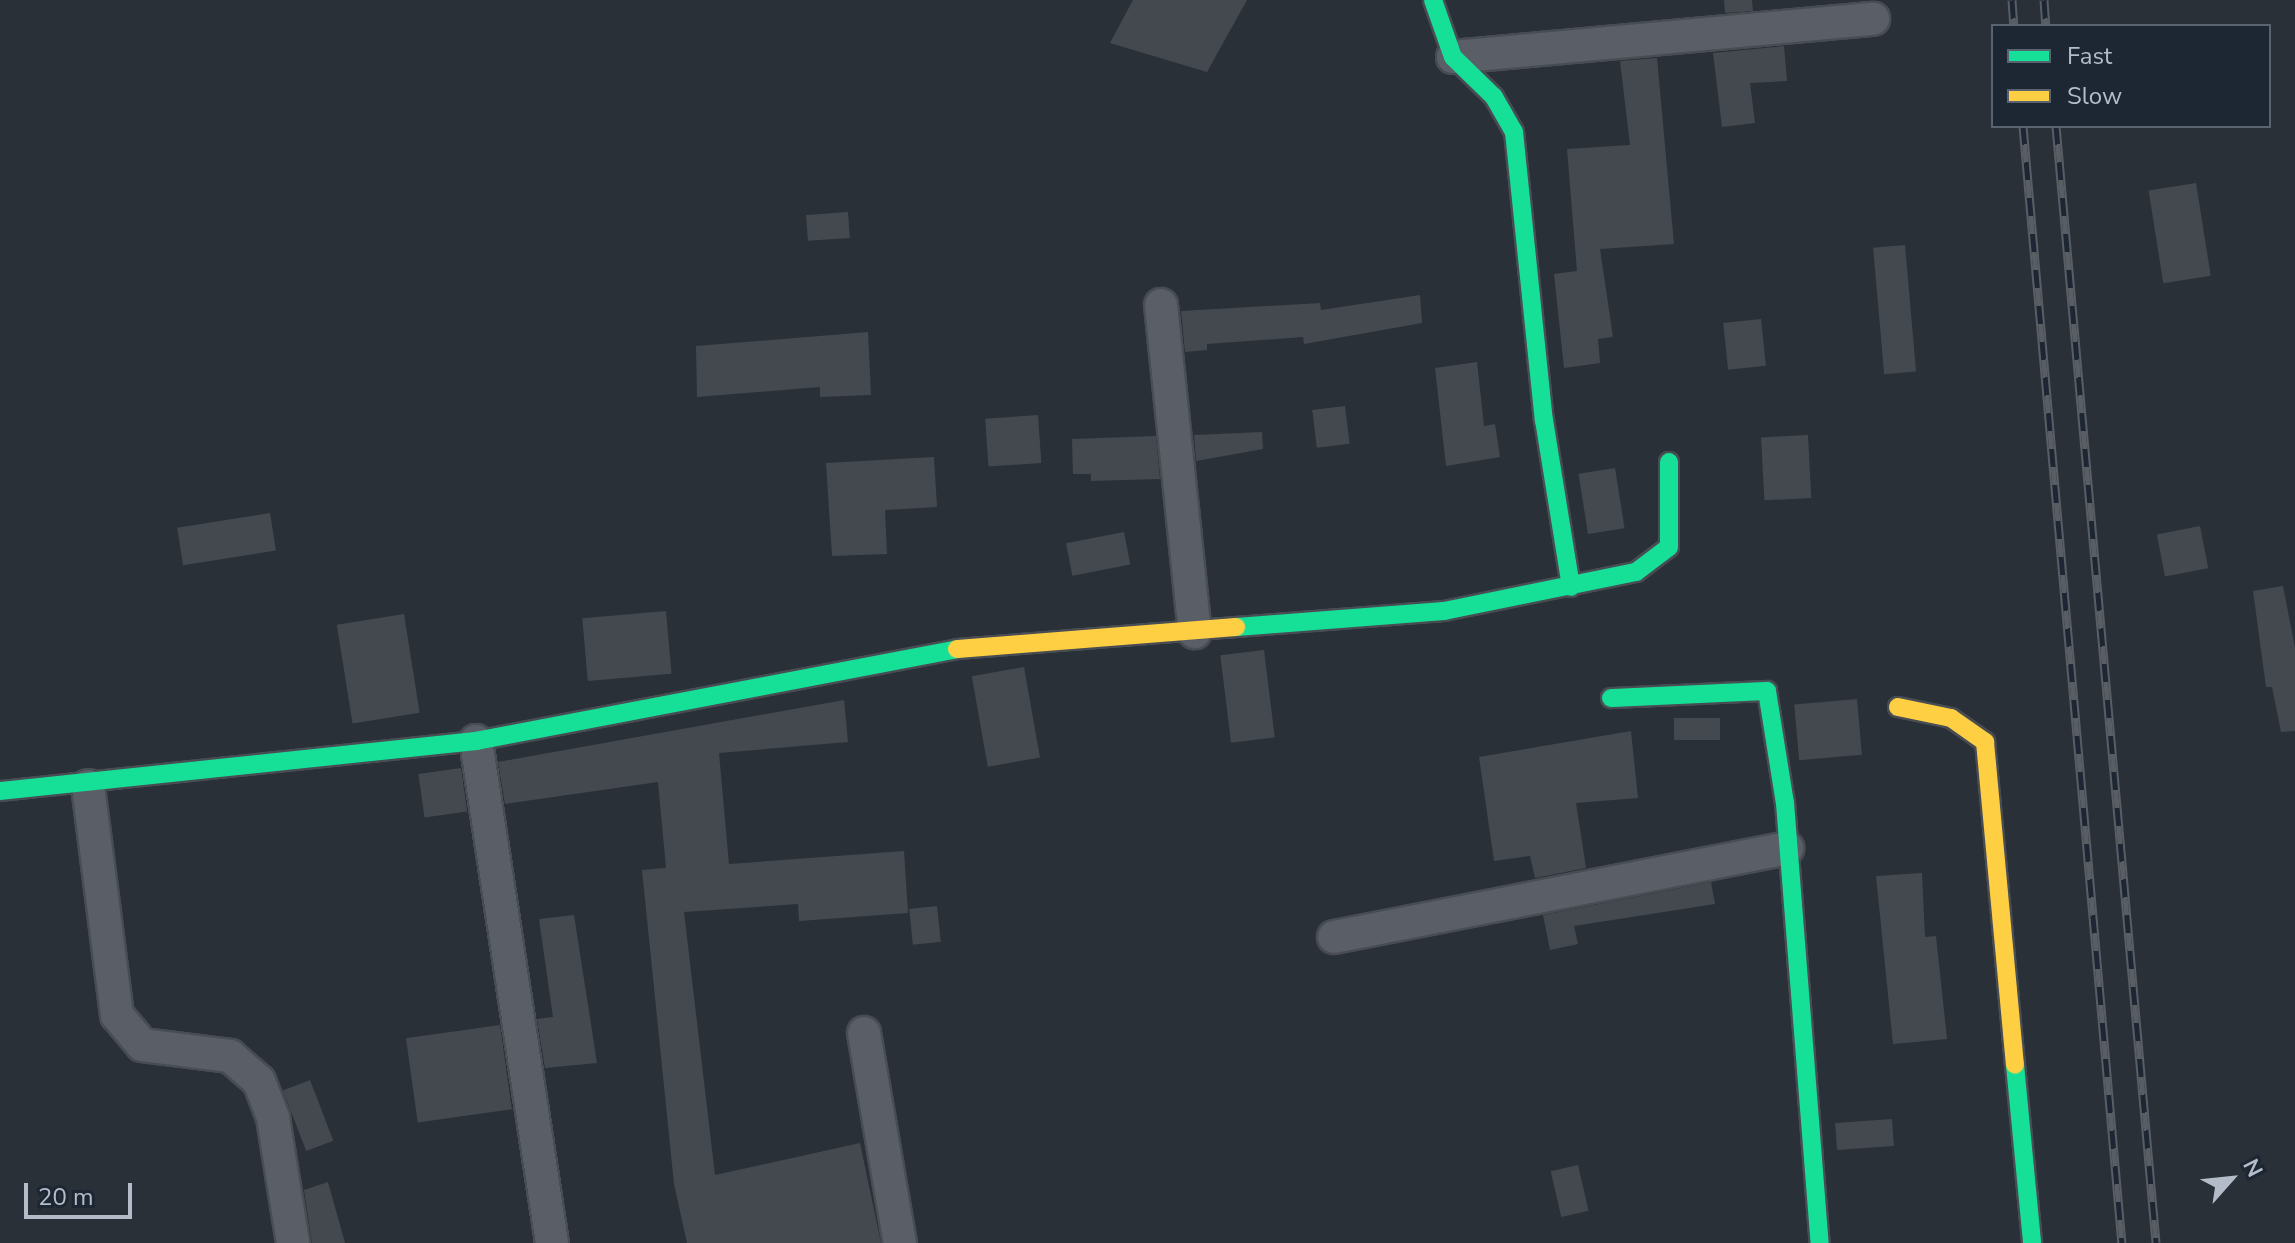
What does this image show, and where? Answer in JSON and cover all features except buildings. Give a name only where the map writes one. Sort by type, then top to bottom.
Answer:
[{"type":"street","points":[[1433,0],[1440,34],[1453,57],[1494,97],[1514,132],[1544,420],[1571,587]]},
{"type":"street","points":[[1453,57],[1873,19]]},
{"type":"street","points":[[1161,305],[1195,632]]},
{"type":"street","points":[[0,791],[88,786],[476,741],[975,646],[1195,632],[1444,611],[1571,587],[1636,572],[1669,547],[1669,462]]},
{"type":"street","points":[[1611,698],[1767,691],[1787,848],[1820,1243]]},
{"type":"street","points":[[1898,707],[1951,718],[1985,742],[2032,1243]]},
{"type":"street","points":[[476,741],[552,1243]]},
{"type":"street","points":[[88,786],[117,1015],[142,1045],[230,1056],[259,1081],[273,1118],[293,1243]]},
{"type":"street","points":[[1334,937],[1787,848]]},
{"type":"street","points":[[864,1033],[900,1243]]},
{"type":"railway","points":[[2012,0],[2014,24]]},
{"type":"railway","points":[[2044,0],[2046,24]]},
{"type":"railway","points":[[2023,128],[2122,1243]]},
{"type":"railway","points":[[2056,128],[2156,1243]]},
{"type":"traffic: fast","points":[[1433,0],[1453,57],[1494,97],[1514,132],[1544,420],[1571,587]]},
{"type":"traffic: fast","points":[[1236,627],[1444,611],[1636,572],[1669,547],[1669,462]]},
{"type":"traffic: fast","points":[[0,791],[476,741],[957,649]]},
{"type":"traffic: fast","points":[[1611,698],[1767,691],[1785,803],[1820,1243]]},
{"type":"traffic: fast","points":[[2015,1065],[2032,1243]]},
{"type":"traffic: slow","points":[[957,649],[1236,627]]},
{"type":"traffic: slow","points":[[1898,707],[1951,718],[1985,742],[2015,1065]]}]
